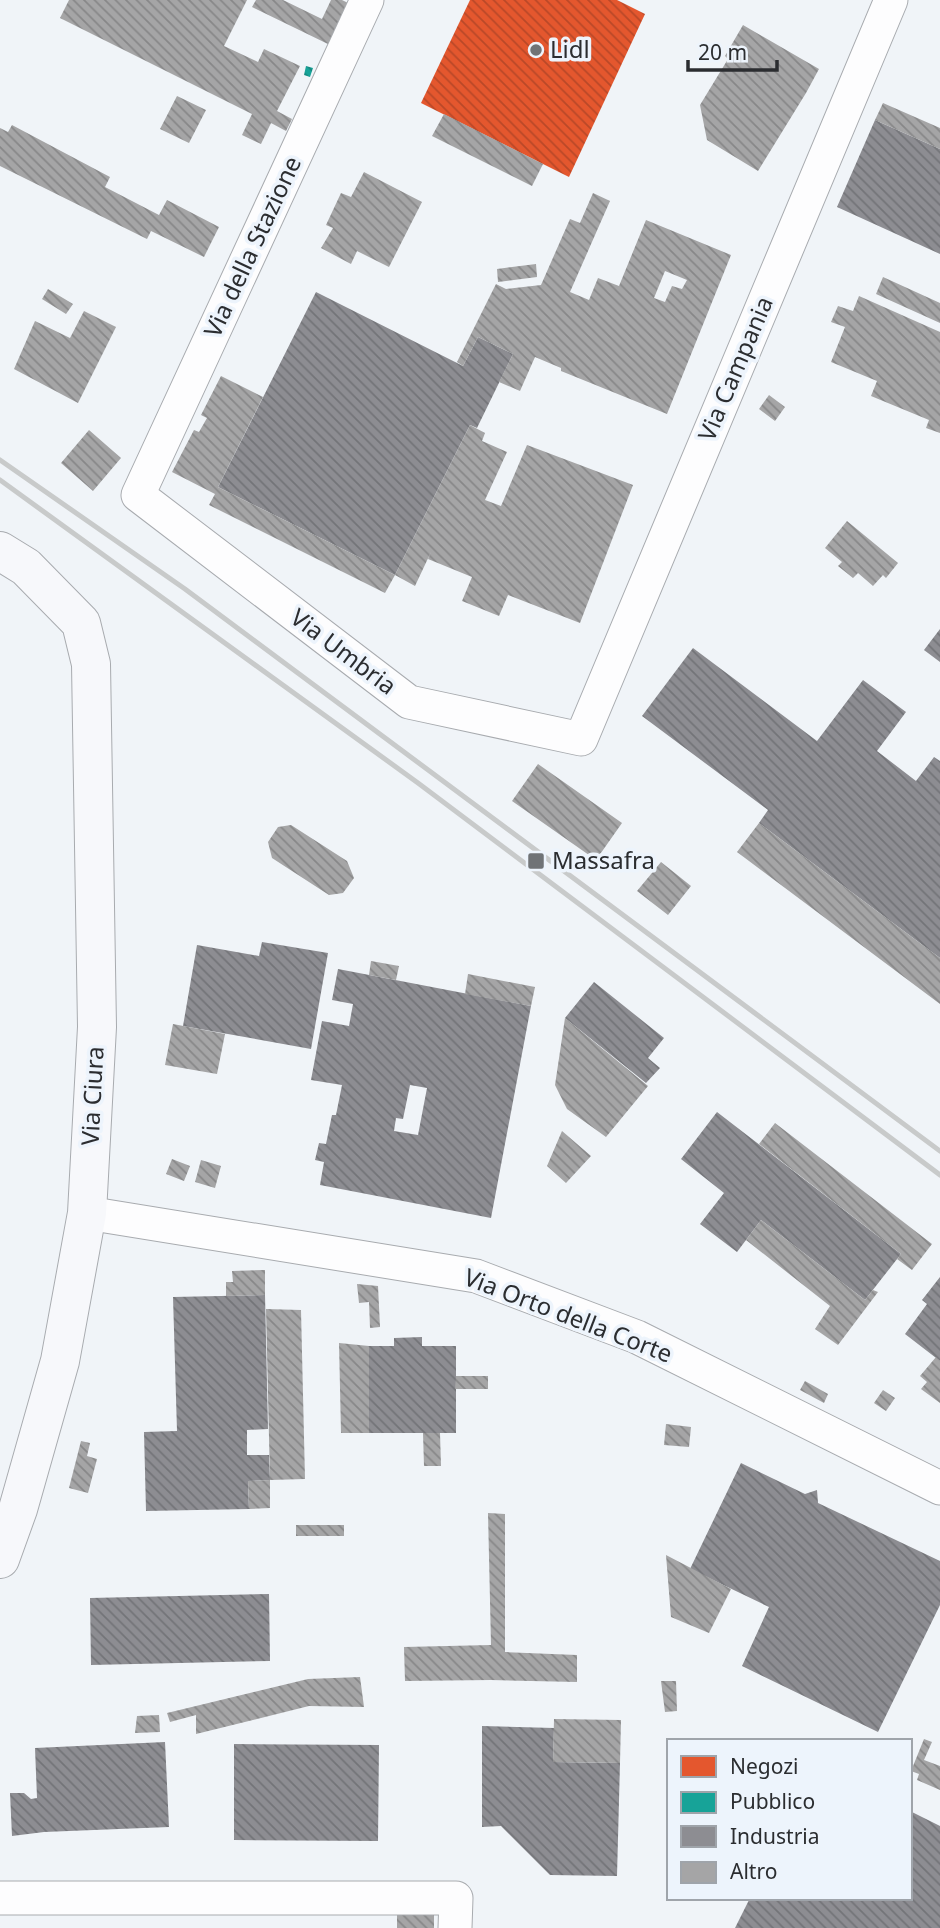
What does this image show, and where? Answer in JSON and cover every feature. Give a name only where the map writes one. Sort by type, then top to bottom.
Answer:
[{"type":"main road","name":"Via Ciura","points":[[0,551],[26,567],[81,623],[91,664],[97,1027],[87,1213],[60,1361],[18,1508],[0,1559]]},
{"type":"street","name":"Via della Stazione","points":[[138,495],[367,0]]},
{"type":"street","name":"Via Campania","points":[[581,738],[891,0]]},
{"type":"street","name":"Via Umbria","points":[[138,495],[409,702],[581,738]]},
{"type":"street","name":"Via Orto della Corte","points":[[87,1213],[476,1276],[637,1337],[940,1488]]},
{"type":"street","points":[[0,1898],[456,1898],[455,1928]]},
{"type":"building: Negozi","points":[[470,0],[617,0],[645,14],[569,177],[421,103]]},
{"type":"building: Pubblico","points":[[306,66],[313,68],[310,77],[304,75]]},
{"type":"building: Industria","points":[[875,120],[940,149],[940,254],[837,207]]},
{"type":"building: Industria","points":[[316,292],[463,366],[478,337],[513,354],[477,428],[470,425],[395,575],[218,487]]},
{"type":"building: Industria","points":[[940,629],[940,662],[924,650]]},
{"type":"building: Industria","points":[[693,648],[817,741],[863,680],[906,712],[877,751],[916,781],[934,757],[940,761],[940,958],[759,823],[768,810],[642,716]]},
{"type":"building: Industria","points":[[262,942],[328,953],[311,1049],[183,1026],[197,945],[259,956]]},
{"type":"building: Industria","points":[[338,969],[531,1006],[491,1218],[320,1185],[324,1162],[315,1160],[319,1143],[326,1144],[342,1085],[311,1080],[322,1021],[349,1026],[353,1004],[332,1000]],"holes":[[[410,1085],[427,1088],[418,1135],[394,1131],[396,1118],[403,1119]]]},
{"type":"building: Industria","points":[[594,982],[664,1038],[648,1058],[660,1068],[646,1083],[565,1018]]},
{"type":"building: Industria","points":[[717,1112],[901,1254],[865,1300],[761,1220],[737,1252],[700,1224],[724,1193],[681,1159]]},
{"type":"building: Industria","points":[[940,1277],[940,1361],[905,1334],[927,1304],[922,1300]]},
{"type":"building: Industria","points":[[265,1295],[268,1429],[247,1430],[247,1455],[269,1455],[270,1480],[248,1481],[249,1509],[146,1511],[144,1432],[177,1431],[173,1297]]},
{"type":"building: Industria","points":[[422,1337],[422,1346],[456,1346],[456,1433],[369,1433],[369,1346],[394,1346],[394,1338]]},
{"type":"building: Industria","points":[[741,1463],[805,1494],[817,1490],[818,1503],[940,1561],[940,1605],[878,1732],[742,1666],[769,1607],[690,1569]]},
{"type":"building: Industria","points":[[269,1594],[270,1661],[91,1665],[90,1598]]},
{"type":"building: Industria","points":[[482,1726],[554,1728],[553,1762],[620,1763],[617,1876],[550,1875],[501,1826],[482,1827]]},
{"type":"building: Industria","points":[[165,1742],[169,1827],[44,1832],[12,1836],[10,1793],[24,1793],[31,1799],[37,1798],[35,1748]]},
{"type":"building: Industria","points":[[234,1744],[379,1745],[378,1841],[234,1840]]},
{"type":"building: Industria","points":[[912,1812],[940,1826],[940,1928],[735,1928],[749,1900],[912,1900]]},
{"type":"building: Altro","points":[[69,0],[247,0],[224,46],[258,62],[264,49],[300,66],[277,111],[292,119],[286,131],[271,123],[261,144],[242,135],[252,114],[60,18]]},
{"type":"building: Altro","points":[[256,0],[283,0],[322,19],[331,0],[342,0],[350,4],[330,45],[252,7]]},
{"type":"building: Altro","points":[[743,25],[819,69],[758,171],[707,140],[700,105],[728,59],[725,56]]},
{"type":"building: Altro","points":[[177,96],[206,110],[189,143],[160,129]]},
{"type":"building: Altro","points":[[883,103],[940,128],[940,149],[875,120]]},
{"type":"building: Altro","points":[[444,114],[543,164],[532,186],[432,136]]},
{"type":"building: Altro","points":[[12,125],[110,177],[105,187],[159,215],[167,200],[219,227],[204,257],[151,231],[147,239],[0,166],[0,128],[8,132]]},
{"type":"building: Altro","points":[[364,172],[422,202],[389,267],[357,251],[351,264],[321,248],[333,228],[326,225],[341,193],[351,197]]},
{"type":"building: Altro","points":[[593,193],[610,201],[570,292],[589,300],[598,278],[619,286],[646,220],[731,255],[667,414],[561,371],[561,368],[535,357],[520,391],[499,382],[513,354],[478,337],[463,366],[457,362],[496,284],[506,289],[541,285],[570,219],[580,223]],"holes":[[[665,271],[687,280],[682,289],[672,286],[665,302],[654,298]]]},
{"type":"building: Altro","points":[[536,264],[537,277],[498,282],[497,269]]},
{"type":"building: Altro","points":[[883,277],[940,303],[940,323],[876,294]]},
{"type":"building: Altro","points":[[48,289],[73,304],[66,314],[42,299]]},
{"type":"building: Altro","points":[[859,296],[940,332],[940,433],[926,428],[929,420],[871,396],[877,381],[831,362],[845,327],[831,322],[838,306],[853,311]]},
{"type":"building: Altro","points":[[84,311],[116,327],[78,403],[14,369],[35,321],[70,338]]},
{"type":"building: Altro","points":[[221,376],[263,397],[218,487],[395,575],[385,593],[209,505],[215,494],[172,472],[194,430],[199,432],[207,418],[201,415]]},
{"type":"building: Altro","points":[[769,395],[785,407],[775,421],[759,409]]},
{"type":"building: Altro","points":[[470,425],[485,433],[482,441],[507,452],[485,500],[501,506],[527,445],[633,485],[580,623],[508,595],[499,616],[462,601],[472,577],[428,559],[431,552],[415,586],[395,575]]},
{"type":"building: Altro","points":[[89,430],[121,458],[93,491],[61,463]]},
{"type":"building: Altro","points":[[847,521],[898,563],[886,578],[883,575],[873,586],[858,573],[853,578],[838,566],[842,562],[825,548]]},
{"type":"building: Altro","points":[[538,764],[622,823],[596,860],[512,801]]},
{"type":"building: Altro","points":[[759,823],[940,958],[940,1004],[737,852]]},
{"type":"building: Altro","points":[[291,825],[347,861],[354,878],[343,893],[329,895],[272,858],[268,842],[278,827]]},
{"type":"building: Altro","points":[[661,862],[691,886],[668,915],[637,891]]},
{"type":"building: Altro","points":[[371,961],[399,966],[396,980],[369,975]]},
{"type":"building: Altro","points":[[468,974],[535,987],[531,1006],[465,994]]},
{"type":"building: Altro","points":[[565,1018],[648,1086],[606,1137],[567,1109],[555,1085]]},
{"type":"building: Altro","points":[[173,1024],[225,1034],[217,1074],[165,1065]]},
{"type":"building: Altro","points":[[775,1123],[932,1244],[912,1270],[897,1259],[901,1254],[759,1144]]},
{"type":"building: Altro","points":[[562,1131],[591,1156],[566,1183],[547,1166]]},
{"type":"building: Altro","points":[[172,1159],[190,1166],[184,1181],[166,1174]]},
{"type":"building: Altro","points":[[201,1160],[221,1166],[215,1188],[195,1182]]},
{"type":"building: Altro","points":[[761,1220],[865,1300],[873,1290],[878,1292],[838,1345],[815,1329],[830,1306],[746,1240]]},
{"type":"building: Altro","points":[[265,1270],[265,1295],[226,1296],[226,1282],[233,1282],[232,1271]]},
{"type":"building: Altro","points":[[357,1284],[378,1286],[380,1327],[370,1328],[369,1302],[359,1303]]},
{"type":"building: Altro","points":[[266,1309],[301,1310],[305,1479],[270,1480]]},
{"type":"building: Altro","points":[[339,1343],[369,1346],[369,1433],[341,1433]]},
{"type":"building: Altro","points":[[936,1357],[940,1361],[940,1403],[921,1389],[927,1382],[920,1376]]},
{"type":"building: Altro","points":[[456,1376],[488,1376],[488,1389],[455,1389]]},
{"type":"building: Altro","points":[[805,1381],[828,1394],[824,1403],[800,1390]]},
{"type":"building: Altro","points":[[883,1390],[895,1398],[886,1411],[874,1403]]},
{"type":"building: Altro","points":[[666,1424],[691,1427],[689,1447],[664,1445]]},
{"type":"building: Altro","points":[[423,1433],[440,1433],[441,1466],[424,1466]]},
{"type":"building: Altro","points":[[81,1441],[90,1443],[87,1456],[97,1459],[88,1493],[69,1488]]},
{"type":"building: Altro","points":[[270,1480],[270,1508],[249,1509],[248,1481]]},
{"type":"building: Altro","points":[[488,1513],[505,1514],[505,1652],[577,1655],[577,1682],[405,1681],[404,1647],[491,1645]]},
{"type":"building: Altro","points":[[296,1525],[344,1525],[344,1536],[296,1536]]},
{"type":"building: Altro","points":[[666,1555],[731,1589],[709,1633],[671,1617]]},
{"type":"building: Altro","points":[[360,1677],[364,1707],[309,1706],[196,1734],[196,1715],[170,1722],[167,1713],[308,1679]]},
{"type":"building: Altro","points":[[661,1681],[676,1681],[677,1711],[665,1712]]},
{"type":"building: Altro","points":[[159,1715],[160,1732],[135,1733],[137,1716]]},
{"type":"building: Altro","points":[[554,1719],[621,1720],[620,1763],[553,1762]]},
{"type":"building: Altro","points":[[924,1739],[932,1742],[924,1760],[940,1766],[940,1790],[917,1780],[919,1774],[912,1771]]},
{"type":"building: Altro","points":[[397,1914],[434,1914],[434,1928],[397,1928]]},
{"type":"railway","points":[[0,460],[185,589],[940,1151]]},
{"type":"railway","points":[[0,480],[418,783],[940,1175]]},
{"type":"place","name":"Lidl","points":[[536,50]]},
{"type":"place","name":"Massafra","points":[[536,861]]}]
